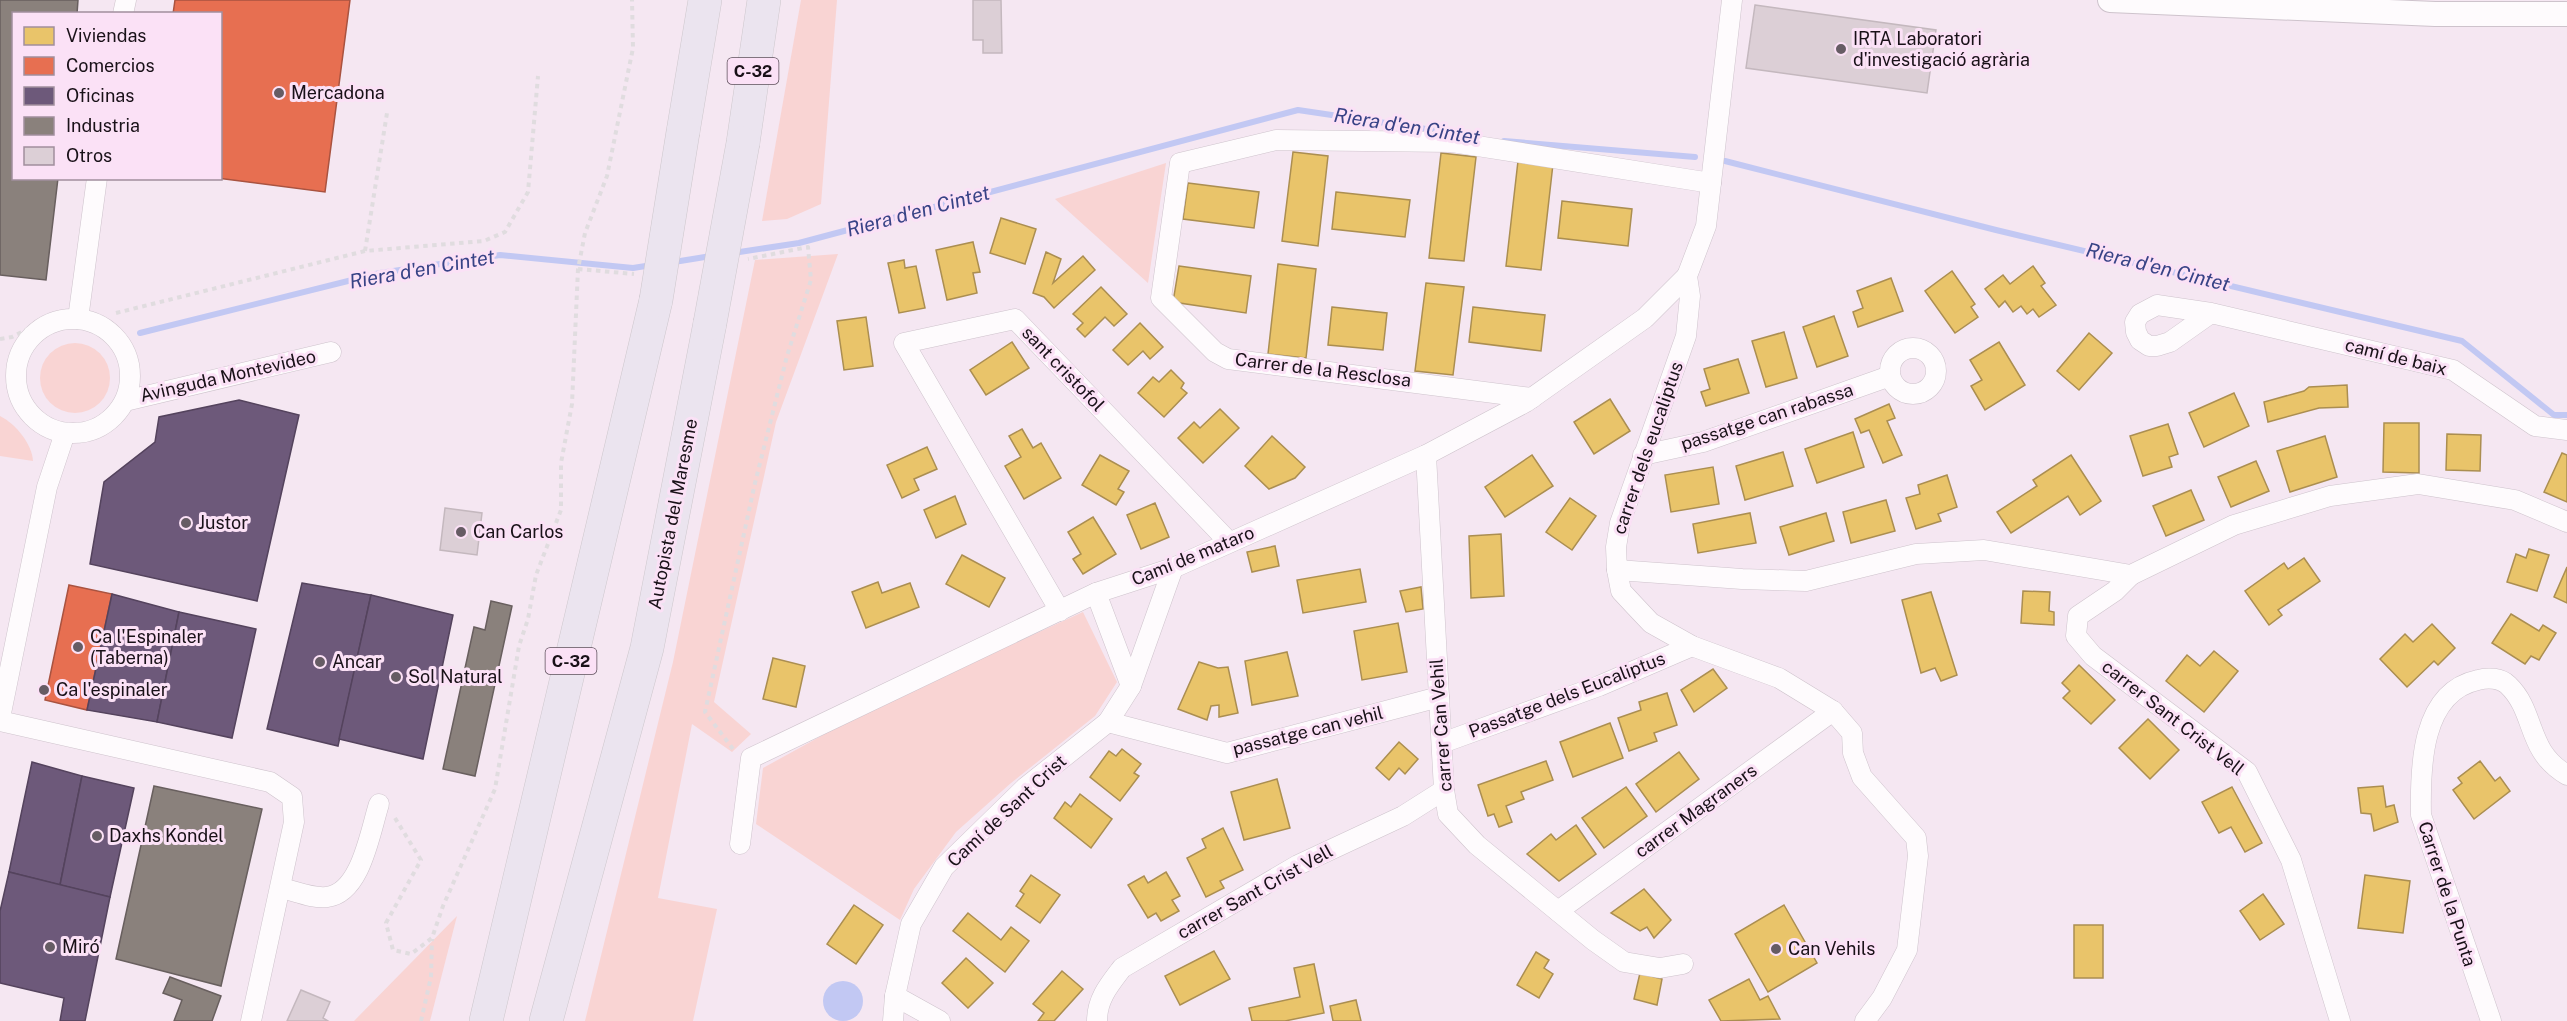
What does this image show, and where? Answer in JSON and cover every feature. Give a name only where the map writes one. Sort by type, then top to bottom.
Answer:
[{"type":"highway","name":"C-32","points":[[486,1021],[683,132],[705,0]]},
{"type":"highway","name":"Autopista del Maresme","points":[[546,1021],[647,648],[743,143],[764,0]]},
{"type":"street","name":"carrer dels eucaliptus","points":[[1732,0],[1706,226],[1687,276],[1690,296],[1686,336],[1620,522],[1616,548],[1617,570],[1622,591],[1651,623],[1692,646],[1779,678],[1833,711],[1852,733],[1853,753],[1862,777],[1916,838],[1918,856],[1907,950],[1882,998],[1865,1021]]},
{"type":"street","points":[[2110,0],[2435,14],[2567,14]]},
{"type":"street","name":"Carrer de la Resclosa","points":[[1532,398],[1228,359],[1215,352],[1161,298],[1180,164],[1276,140],[1452,142],[1711,183]]},
{"type":"street","points":[[79,310],[97,180]]},
{"type":"street","name":"Camí de mataro","points":[[751,758],[1096,593],[1173,568],[1426,454],[1532,398],[1645,318],[1687,276]]},
{"type":"street","points":[[79,310],[103,327],[123,349],[130,373],[125,401],[112,418],[94,429],[65,433],[49,429],[9,395],[16,366],[26,343],[40,329],[79,310]]},
{"type":"street","name":"camí de baix","points":[[2211,313],[2452,370],[2535,426],[2567,430]]},
{"type":"street","name":"sant cristofol","points":[[1060,610],[904,343],[1015,319],[1229,542]]},
{"type":"street","name":"Avinguda Montevideo","points":[[125,401],[332,352]]},
{"type":"street","name":"passatge can rabassa","points":[[1643,455],[1703,442],[1890,376]]},
{"type":"street","points":[[65,433],[48,487],[0,719],[270,782],[292,797],[294,822],[251,1021]]},
{"type":"street","name":"carrer Can Vehil","points":[[1426,454],[1444,789],[1448,814],[1477,844],[1558,912],[1624,962],[1660,968],[1683,964]]},
{"type":"street","name":"carrer Sant Crist Vell","points":[[2340,1021],[2291,860],[2247,772],[2093,656],[2076,636],[2078,616],[2115,591],[2131,575],[2234,525],[2330,496],[2418,484],[2515,500],[2567,522]]},
{"type":"street","points":[[1617,570],[1742,579],[1806,580],[1916,554],[1984,550],[2131,575]]},
{"type":"street","name":"Camí de Sant Crist","points":[[892,1021],[895,996],[911,924],[944,867],[1026,788],[1108,722],[1131,686],[1173,568]]},
{"type":"street","points":[[1096,593],[1131,686]]},
{"type":"street","name":"Passatge dels Eucaliptus","points":[[1442,743],[1599,686],[1692,646]]},
{"type":"street","name":"Carrer de la Punta","points":[[2491,1021],[2421,814],[2420,782],[2435,713],[2453,689],[2487,678],[2505,682],[2518,695],[2538,748],[2550,763],[2567,775]]},
{"type":"street","name":"passatge can vehil","points":[[1108,722],[1227,753],[1439,697]]},
{"type":"street","name":"carrer Magraners","points":[[1558,912],[1833,711]]},
{"type":"street","points":[[740,844],[751,758]]},
{"type":"street","name":"carrer Sant Crist Vell","points":[[1096,1021],[1096,1007],[1106,988],[1122,968],[1298,865],[1403,816],[1444,789]]},
{"type":"street","points":[[281,888],[326,897],[342,893],[354,880],[379,804]]},
{"type":"street","points":[[895,996],[940,1021]]},
{"type":"path","points":[[421,1021],[431,977],[432,938],[443,906],[495,789],[519,646],[528,619],[536,575],[561,510],[561,463],[572,404],[578,269],[585,232],[607,176],[633,48],[632,0]]},
{"type":"path","points":[[116,313],[365,251],[484,241],[506,232],[528,192],[538,76]]},
{"type":"path","points":[[365,251],[387,113]]},
{"type":"path","points":[[741,261],[808,247],[811,280],[787,356],[755,483],[705,712],[740,759],[751,758]]},
{"type":"path","points":[[578,269],[647,287]]},
{"type":"path","points":[[0,339],[12,337],[79,310]]},
{"type":"path","points":[[379,804],[397,820],[421,860],[386,923],[393,950],[411,954],[432,938]]},
{"type":"shaded area","points":[[801,0],[837,0],[821,204],[787,219],[762,221]]},
{"type":"shaded area","points":[[1166,163],[1148,283],[1055,199]]},
{"type":"shaded area","points":[[838,254],[776,422],[714,702],[751,734],[732,752],[692,724],[658,898],[717,909],[693,1021],[585,1021],[673,662],[755,260]]},
{"type":"shaded area","points":[[75,343],[88,346],[100,353],[107,365],[110,378],[107,391],[100,403],[88,410],[75,413],[62,410],[50,403],[43,391],[40,378],[43,365],[50,353],[62,346]]},
{"type":"shaded area","points":[[0,416],[22,435],[30,448],[33,461],[0,456]]},
{"type":"shaded area","points":[[1083,612],[1117,682],[1095,716],[1011,783],[956,832],[914,889],[900,920],[756,824],[763,768],[872,708]]},
{"type":"shaded area","points":[[457,916],[430,1021],[354,1021]]},
{"type":"water","points":[[843,981],[851,982],[857,987],[862,993],[862,1009],[857,1015],[851,1020],[843,1021],[835,1020],[829,1015],[824,1009],[823,1001],[824,993],[829,987],[835,982]]},
{"type":"building: Viviendas","points":[[1293,152],[1328,156],[1318,246],[1282,241]]},
{"type":"building: Viviendas","points":[[1441,153],[1476,157],[1464,261],[1429,258]]},
{"type":"building: Viviendas","points":[[1518,161],[1553,164],[1541,270],[1506,266]]},
{"type":"building: Viviendas","points":[[1188,183],[1259,192],[1254,228],[1183,219]]},
{"type":"building: Viviendas","points":[[1336,192],[1410,200],[1405,237],[1332,229]]},
{"type":"building: Viviendas","points":[[1562,201],[1632,209],[1628,246],[1558,238]]},
{"type":"building: Viviendas","points":[[1001,218],[1036,229],[1025,264],[990,253]]},
{"type":"building: Viviendas","points":[[973,242],[980,272],[973,273],[977,293],[947,300],[936,250]]},
{"type":"building: Viviendas","points":[[1046,252],[1061,259],[1053,283],[1083,256],[1095,270],[1054,308],[1044,297],[1033,293]]},
{"type":"building: Viviendas","points":[[904,260],[905,268],[916,266],[925,308],[899,313],[888,263]]},
{"type":"building: Viviendas","points":[[1278,264],[1316,269],[1306,358],[1268,354]]},
{"type":"building: Viviendas","points":[[1179,266],[1251,276],[1246,313],[1173,302]]},
{"type":"building: Viviendas","points":[[2033,266],[2045,283],[2041,286],[2056,305],[2039,317],[2033,309],[2027,314],[2021,306],[2013,312],[2005,301],[1999,307],[1985,289],[2003,275],[2010,284]]},
{"type":"building: Viviendas","points":[[1952,271],[1975,304],[1971,307],[1978,317],[1955,333],[1925,291]]},
{"type":"building: Viviendas","points":[[1891,278],[1903,311],[1858,327],[1853,312],[1863,308],[1857,291]]},
{"type":"building: Viviendas","points":[[1426,283],[1464,287],[1453,375],[1415,371]]},
{"type":"building: Viviendas","points":[[1101,287],[1127,314],[1114,326],[1105,317],[1085,337],[1077,329],[1083,323],[1073,314]]},
{"type":"building: Viviendas","points":[[1332,307],[1387,313],[1383,350],[1328,345]]},
{"type":"building: Viviendas","points":[[1473,307],[1545,315],[1541,351],[1469,342]]},
{"type":"building: Viviendas","points":[[1834,316],[1848,356],[1817,367],[1803,327]]},
{"type":"building: Viviendas","points":[[866,317],[873,366],[844,370],[837,321]]},
{"type":"building: Viviendas","points":[[1140,323],[1163,347],[1150,359],[1143,351],[1128,365],[1113,350]]},
{"type":"building: Viviendas","points":[[1784,332],[1797,378],[1766,387],[1752,341]]},
{"type":"building: Viviendas","points":[[2089,333],[2112,353],[2079,390],[2057,371]]},
{"type":"building: Viviendas","points":[[1012,342],[1029,368],[986,395],[970,370]]},
{"type":"building: Viviendas","points":[[1999,342],[2025,385],[1985,410],[1971,386],[1982,380],[1970,360]]},
{"type":"building: Viviendas","points":[[1738,359],[1749,393],[1706,406],[1701,392],[1710,389],[1704,369]]},
{"type":"building: Viviendas","points":[[1171,370],[1184,383],[1181,388],[1187,393],[1164,417],[1138,393],[1153,377],[1159,382]]},
{"type":"building: Viviendas","points":[[2347,385],[2348,407],[2319,408],[2268,422],[2264,402],[2304,391],[2309,387]]},
{"type":"building: Viviendas","points":[[2234,393],[2249,426],[2204,447],[2189,413]]},
{"type":"building: Viviendas","points":[[1610,399],[1630,431],[1594,454],[1574,422]]},
{"type":"building: Viviendas","points":[[1889,404],[1895,418],[1887,421],[1902,455],[1883,463],[1869,430],[1861,433],[1855,419]]},
{"type":"building: Viviendas","points":[[1220,409],[1239,428],[1203,463],[1178,438],[1194,422],[1200,428]]},
{"type":"building: Viviendas","points":[[2384,423],[2419,423],[2419,473],[2383,472]]},
{"type":"building: Viviendas","points":[[2168,424],[2178,454],[2169,457],[2172,467],[2143,476],[2130,436]]},
{"type":"building: Viviendas","points":[[1022,429],[1033,448],[1041,443],[1061,478],[1024,499],[1005,466],[1021,457],[1009,436]]},
{"type":"building: Viviendas","points":[[1853,432],[1864,467],[1817,483],[1805,449]]},
{"type":"building: Viviendas","points":[[2447,434],[2481,435],[2480,471],[2446,470]]},
{"type":"building: Viviendas","points":[[1272,436],[1305,467],[1295,478],[1269,489],[1245,466]]},
{"type":"building: Viviendas","points":[[2325,436],[2337,477],[2290,492],[2277,451]]},
{"type":"building: Viviendas","points":[[927,447],[937,469],[914,479],[919,490],[902,498],[887,465]]},
{"type":"building: Viviendas","points":[[1783,452],[1793,486],[1745,500],[1736,466]]},
{"type":"building: Viviendas","points":[[2562,453],[2567,455],[2567,502],[2544,492]]},
{"type":"building: Viviendas","points":[[1100,455],[1129,471],[1118,489],[1124,492],[1116,505],[1082,485]]},
{"type":"building: Viviendas","points":[[1532,455],[1553,486],[1505,517],[1485,487]]},
{"type":"building: Viviendas","points":[[2071,455],[2101,501],[2080,515],[2068,496],[2011,533],[1997,512],[2037,486],[2033,480]]},
{"type":"building: Viviendas","points":[[2256,461],[2269,491],[2231,507],[2218,477]]},
{"type":"building: Viviendas","points":[[1713,467],[1719,504],[1671,512],[1665,475]]},
{"type":"building: Viviendas","points":[[1947,475],[1957,507],[1938,514],[1941,521],[1916,529],[1906,498],[1920,494],[1918,485]]},
{"type":"building: Viviendas","points":[[2191,490],[2204,520],[2166,536],[2153,506]]},
{"type":"building: Viviendas","points":[[955,496],[966,524],[936,538],[924,510]]},
{"type":"building: Viviendas","points":[[1570,498],[1596,516],[1572,550],[1546,532]]},
{"type":"building: Viviendas","points":[[1886,500],[1895,531],[1851,543],[1843,512]]},
{"type":"building: Viviendas","points":[[1155,503],[1169,537],[1141,549],[1127,515]]},
{"type":"building: Viviendas","points":[[1750,513],[1756,543],[1698,553],[1693,524]]},
{"type":"building: Viviendas","points":[[1826,513],[1834,541],[1789,555],[1780,527]]},
{"type":"building: Viviendas","points":[[1093,517],[1116,554],[1083,574],[1073,559],[1081,554],[1068,532]]},
{"type":"building: Viviendas","points":[[1501,534],[1504,596],[1471,598],[1469,536]]},
{"type":"building: Viviendas","points":[[1275,546],[1279,566],[1252,572],[1247,552]]},
{"type":"building: Viviendas","points":[[2529,549],[2549,555],[2537,591],[2507,582],[2516,554],[2526,558]]},
{"type":"building: Viviendas","points":[[962,555],[1005,578],[989,607],[946,584]]},
{"type":"building: Viviendas","points":[[2304,558],[2320,581],[2278,610],[2282,615],[2269,625],[2245,591],[2284,563],[2288,569]]},
{"type":"building: Viviendas","points":[[2567,567],[2567,603],[2554,597]]},
{"type":"building: Viviendas","points":[[1360,569],[1366,602],[1303,613],[1297,580]]},
{"type":"building: Viviendas","points":[[878,582],[882,593],[910,583],[919,607],[866,628],[852,592]]},
{"type":"building: Viviendas","points":[[1421,587],[1423,609],[1406,612],[1400,591]]},
{"type":"building: Viviendas","points":[[2023,591],[2050,592],[2049,611],[2054,612],[2054,625],[2021,623]]},
{"type":"building: Viviendas","points":[[1931,592],[1957,675],[1941,681],[1935,668],[1921,673],[1902,600]]},
{"type":"building: Viviendas","points":[[2511,614],[2539,631],[2543,625],[2556,633],[2539,660],[2531,656],[2525,664],[2492,643]]},
{"type":"building: Viviendas","points":[[1398,623],[1407,672],[1362,680],[1354,631]]},
{"type":"building: Viviendas","points":[[2432,624],[2455,648],[2438,665],[2434,661],[2407,687],[2380,659],[2405,634],[2413,642]]},
{"type":"building: Viviendas","points":[[2214,651],[2238,671],[2204,712],[2166,681],[2187,655],[2200,666]]},
{"type":"building: Viviendas","points":[[1287,652],[1298,696],[1252,705],[1245,661]]},
{"type":"building: Viviendas","points":[[773,658],[805,666],[796,707],[763,699]]},
{"type":"building: Viviendas","points":[[1199,662],[1218,668],[1228,667],[1238,713],[1219,717],[1219,705],[1211,706],[1207,720],[1178,709]]},
{"type":"building: Viviendas","points":[[2079,665],[2115,700],[2091,724],[2063,698],[2070,691],[2062,683]]},
{"type":"building: Viviendas","points":[[1713,669],[1727,688],[1694,712],[1681,690]]},
{"type":"building: Viviendas","points":[[1667,693],[1677,725],[1654,733],[1657,741],[1629,751],[1618,718],[1641,710],[1639,702]]},
{"type":"building: Viviendas","points":[[2148,719],[2179,750],[2150,779],[2119,748]]},
{"type":"building: Viviendas","points":[[1610,723],[1623,758],[1573,777],[1560,742]]},
{"type":"building: Viviendas","points":[[1399,742],[1418,759],[1405,774],[1399,768],[1389,780],[1376,768]]},
{"type":"building: Viviendas","points":[[1122,749],[1141,764],[1134,773],[1139,776],[1120,801],[1090,777],[1109,751],[1116,756]]},
{"type":"building: Viviendas","points":[[1679,752],[1699,779],[1656,812],[1636,784]]},
{"type":"building: Viviendas","points":[[1546,761],[1553,780],[1521,792],[1524,799],[1506,806],[1512,822],[1499,827],[1494,814],[1488,816],[1478,785]]},
{"type":"building: Viviendas","points":[[2480,761],[2495,781],[2500,777],[2510,791],[2474,819],[2453,790],[2462,783],[2458,778]]},
{"type":"building: Viviendas","points":[[1277,779],[1290,828],[1244,840],[1231,792]]},
{"type":"building: Viviendas","points":[[2383,786],[2386,807],[2394,805],[2398,822],[2374,831],[2371,814],[2361,813],[2358,788]]},
{"type":"building: Viviendas","points":[[1626,787],[1647,816],[1604,848],[1582,818]]},
{"type":"building: Viviendas","points":[[2232,787],[2262,843],[2245,852],[2231,827],[2219,833],[2202,802]]},
{"type":"building: Viviendas","points":[[1080,794],[1112,819],[1091,848],[1054,818],[1065,802],[1071,807]]},
{"type":"building: Viviendas","points":[[1576,825],[1596,854],[1559,881],[1527,854],[1551,834],[1556,840]]},
{"type":"building: Viviendas","points":[[1223,828],[1243,870],[1220,881],[1224,888],[1206,897],[1187,858],[1206,848],[1202,839]]},
{"type":"building: Viviendas","points":[[1166,872],[1180,896],[1172,900],[1179,911],[1161,921],[1156,913],[1148,918],[1128,885],[1144,876],[1148,883]]},
{"type":"building: Viviendas","points":[[1031,875],[1060,895],[1040,923],[1016,906],[1024,894],[1020,891]]},
{"type":"building: Viviendas","points":[[2365,875],[2410,881],[2403,933],[2358,928]]},
{"type":"building: Viviendas","points":[[1644,889],[1671,920],[1654,938],[1647,927],[1640,931],[1611,913]]},
{"type":"building: Viviendas","points":[[2263,894],[2284,924],[2260,940],[2240,911]]},
{"type":"building: Viviendas","points":[[854,905],[883,925],[856,964],[827,944]]},
{"type":"building: Viviendas","name":"Can Vehils","points":[[1784,905],[1817,963],[1768,992],[1735,934]]},
{"type":"building: Viviendas","points":[[968,913],[1001,940],[1011,927],[1029,941],[1005,972],[953,931]]},
{"type":"building: Viviendas","points":[[2074,925],[2103,925],[2103,978],[2074,978]]},
{"type":"building: Viviendas","points":[[1214,951],[1230,979],[1180,1005],[1165,976]]},
{"type":"building: Viviendas","points":[[1536,952],[1549,960],[1544,968],[1553,974],[1539,998],[1517,985]]},
{"type":"building: Viviendas","points":[[966,958],[993,983],[968,1008],[942,983]]},
{"type":"building: Viviendas","points":[[1314,964],[1324,1013],[1285,1021],[1252,1021],[1249,1008],[1300,997],[1294,968]]},
{"type":"building: Viviendas","points":[[1062,971],[1083,989],[1054,1021],[1038,1021],[1044,1013],[1033,1004]]},
{"type":"building: Viviendas","points":[[1640,973],[1662,979],[1657,1005],[1634,999]]},
{"type":"building: Viviendas","points":[[1749,979],[1760,1000],[1768,996],[1780,1019],[1721,1021],[1709,1000]]},
{"type":"building: Viviendas","points":[[1356,1000],[1361,1021],[1333,1021],[1330,1006]]},
{"type":"building: Comercios","name":"Mercadona","points":[[175,0],[350,0],[325,192],[222,179],[222,12],[173,12]]},
{"type":"building: Comercios","name":"Ca l'Espinaler (Taberna)","points":[[69,585],[112,594],[87,710],[45,700]]},
{"type":"building: Oficinas","name":"Justor","points":[[239,400],[299,415],[257,601],[90,564],[104,482],[155,442],[159,417]]},
{"type":"building: Oficinas","name":"Ancar","points":[[302,583],[371,595],[338,746],[267,729]]},
{"type":"building: Oficinas","points":[[112,594],[179,612],[157,722],[87,710]]},
{"type":"building: Oficinas","name":"Sol Natural","points":[[371,595],[453,615],[423,759],[339,739]]},
{"type":"building: Oficinas","points":[[179,612],[256,629],[232,738],[157,722]]},
{"type":"building: Oficinas","points":[[32,762],[82,776],[60,885],[9,872]]},
{"type":"building: Oficinas","name":"Daxhs Kondel","points":[[82,776],[134,788],[110,897],[60,885]]},
{"type":"building: Oficinas","name":"Miró","points":[[9,872],[110,897],[85,1021],[60,1021],[64,998],[0,983],[0,911]]},
{"type":"building: Industria","points":[[0,0],[78,0],[77,12],[12,12],[12,180],[58,180],[46,280],[0,275]]},
{"type":"building: Industria","points":[[491,601],[512,606],[475,776],[443,769],[474,627],[485,630]]},
{"type":"building: Industria","points":[[154,786],[262,809],[221,986],[116,959]]},
{"type":"building: Industria","points":[[170,977],[221,996],[212,1021],[174,1021],[182,1000],[163,993]]},
{"type":"building: Otros","points":[[973,0],[1001,0],[1002,53],[983,53],[983,40],[973,40]]},
{"type":"building: Otros","name":"IRTA Laboratori d'investigació agrària","points":[[1755,5],[1936,30],[1927,93],[1746,68]]},
{"type":"building: Otros","name":"Can Carlos","points":[[445,508],[482,513],[477,555],[440,550]]},
{"type":"building: Otros","points":[[301,990],[330,1002],[323,1018],[328,1021],[287,1021]]},
{"type":"waterway","name":"Riera d'en Cintet","points":[[733,253],[799,243],[1298,110],[1453,133]]},
{"type":"waterway","name":"Riera d'en Cintet","points":[[1504,141],[1695,157]]},
{"type":"waterway","name":"Riera d'en Cintet","points":[[1725,161],[1996,230],[2462,341],[2554,415],[2567,415]]},
{"type":"waterway","name":"Riera d'en Cintet","points":[[140,333],[380,273],[500,255],[633,268],[652,265]]},
{"type":"waterway","name":"Riera d'en Cintet","points":[[674,262],[711,256]]},
{"type":"place","name":"IRTA Laboratori d'investigació agrària","points":[[1841,49]]},
{"type":"place","name":"Mercadona","points":[[279,93]]},
{"type":"place","name":"Justor","points":[[186,523]]},
{"type":"place","name":"Can Carlos","points":[[461,532]]},
{"type":"place","name":"Ca l'Espinaler (Taberna)","points":[[78,647]]},
{"type":"place","name":"Ancar","points":[[320,662]]},
{"type":"place","name":"Sol Natural","points":[[396,677]]},
{"type":"place","name":"Ca l'espinaler","points":[[44,690]]},
{"type":"place","name":"Daxhs Kondel","points":[[97,836]]},
{"type":"place","name":"Miró","points":[[50,947]]},
{"type":"place","name":"Can Vehils","points":[[1776,949]]}]
